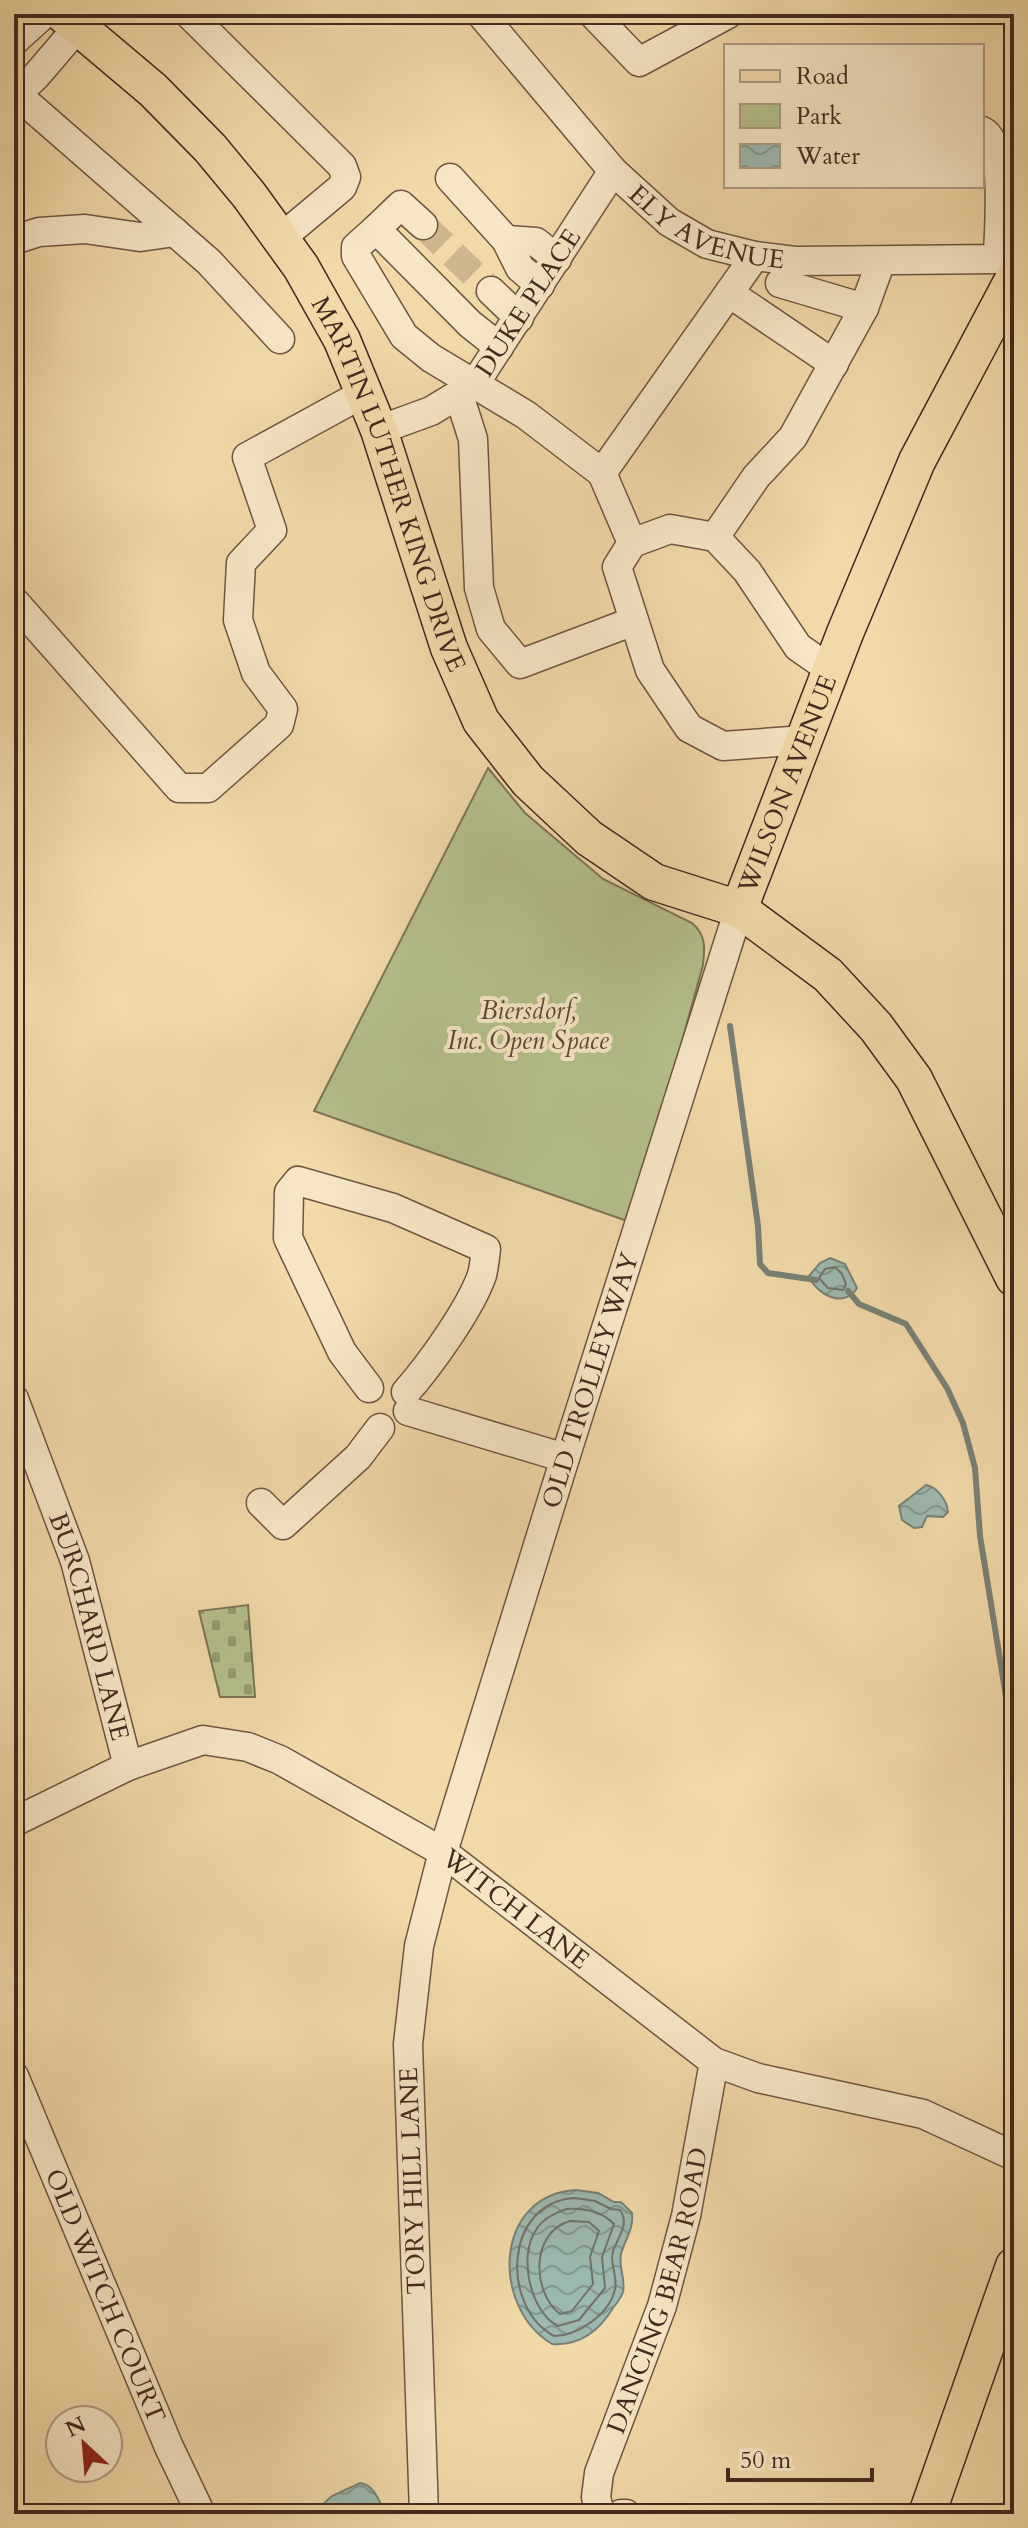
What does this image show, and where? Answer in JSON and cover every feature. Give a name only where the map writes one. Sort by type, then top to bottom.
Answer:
[{"type":"main road","name":"MARTIN LUTHER KING DRIVE","points":[[77,18],[201,138],[249,195],[281,238],[342,340],[379,430],[449,648],[481,721],[528,781],[589,838],[654,882],[739,909]]},
{"type":"main road","name":"WILSON AVENUE","points":[[1009,264],[917,461],[831,670],[739,909],[828,975],[876,1027],[914,1079],[1014,1278]]},
{"type":"main road","points":[[927,2514],[1014,2266]]},
{"type":"street","points":[[14,41],[44,14]]},
{"type":"street","points":[[189,14],[342,166],[346,177],[342,187],[281,238]]},
{"type":"street","name":"ELY AVENUE","points":[[481,14],[613,171],[669,222],[707,244],[755,256],[795,261],[1009,264]]},
{"type":"street","points":[[593,14],[639,62],[728,14]]},
{"type":"street","points":[[14,91],[21,90],[36,76],[77,18]]},
{"type":"street","points":[[14,91],[209,262],[280,339]]},
{"type":"street","points":[[984,133],[993,140],[998,157],[1009,264]]},
{"type":"street","name":"DUKE PLACE","points":[[379,430],[431,411],[467,390],[519,318],[613,171]]},
{"type":"street","points":[[450,178],[506,240],[520,268],[540,285]]},
{"type":"street","points":[[423,225],[401,205],[356,247],[356,256],[404,336],[467,390],[526,415],[602,473],[632,543]]},
{"type":"street","points":[[14,240],[39,232],[85,229],[140,237],[175,232]]},
{"type":"street","points":[[376,229],[470,324],[499,347]]},
{"type":"street","points":[[506,240],[536,242],[557,259]]},
{"type":"street","points":[[602,473],[755,256]]},
{"type":"street","points":[[715,537],[756,477],[793,437],[864,308],[881,261]]},
{"type":"street","points":[[780,283],[864,308]]},
{"type":"street","points":[[491,291],[519,318]]},
{"type":"street","points":[[729,293],[834,364]]},
{"type":"street","points":[[467,390],[473,439],[479,588],[491,629],[520,664],[634,621]]},
{"type":"street","points":[[14,601],[179,788],[208,788],[279,725],[283,709],[256,673],[238,620],[241,563],[272,530],[247,457],[364,393]]},
{"type":"street","points":[[804,740],[723,746],[689,728],[650,670],[617,567],[632,543],[670,529],[715,537],[747,571],[798,647],[831,670]]},
{"type":"street","name":"OLD TROLLEY WAY","points":[[443,1852],[739,909]]},
{"type":"street","points":[[369,1388],[342,1352],[288,1238],[289,1192],[298,1181],[393,1208],[486,1249],[482,1273],[468,1302],[407,1401],[401,1423],[380,1428],[370,1423],[363,1413],[362,1402],[369,1388],[384,1381],[392,1382],[407,1401],[565,1458]]},
{"type":"street","name":"BURCHARD LANE","points":[[14,1399],[75,1561],[128,1766]]},
{"type":"street","points":[[261,1503],[283,1525],[358,1457],[380,1428]]},
{"type":"street","name":"WITCH LANE","points":[[14,1822],[128,1766],[203,1740],[248,1747],[280,1760],[443,1852],[714,2062],[758,2078],[923,2114],[1014,2156]]},
{"type":"street","name":"TORY HILL LANE","points":[[424,2514],[408,2044],[419,1946],[443,1852]]},
{"type":"street","name":"DANCING BEAR ROAD","points":[[600,2514],[596,2497],[599,2473],[662,2306],[686,2216],[714,2062]]},
{"type":"street","name":"OLD WITCH COURT","points":[[14,2076],[169,2447],[201,2514]]},
{"type":"green space","name":"Biersdorf, Inc. Open Space","points":[[488,768],[525,813],[603,879],[692,923],[702,937],[703,965],[627,1221],[314,1111]]},
{"type":"green space","points":[[248,1605],[255,1697],[220,1697],[199,1611]]},
{"type":"water","points":[[830,1258],[845,1264],[857,1288],[845,1298],[824,1294],[809,1276],[820,1263]]},
{"type":"water","points":[[926,1485],[941,1495],[948,1512],[943,1517],[927,1516],[922,1527],[914,1528],[902,1520],[899,1506]]},
{"type":"water","points":[[576,2190],[598,2193],[614,2202],[621,2202],[632,2213],[620,2259],[623,2292],[595,2330],[579,2340],[552,2344],[532,2327],[518,2305],[511,2281],[510,2255],[516,2231],[529,2211],[549,2197]]},
{"type":"water","points":[[360,2483],[373,2491],[386,2514],[312,2514],[332,2496]]},
{"type":"waterway","points":[[730,1026],[758,1226],[760,1264],[768,1273],[816,1280]]},
{"type":"waterway","points":[[848,1291],[859,1304],[906,1324],[947,1388],[963,1423],[975,1468],[980,1536],[1014,1746]]},
{"type":"tunnel","points":[[423,225],[491,291]]}]
